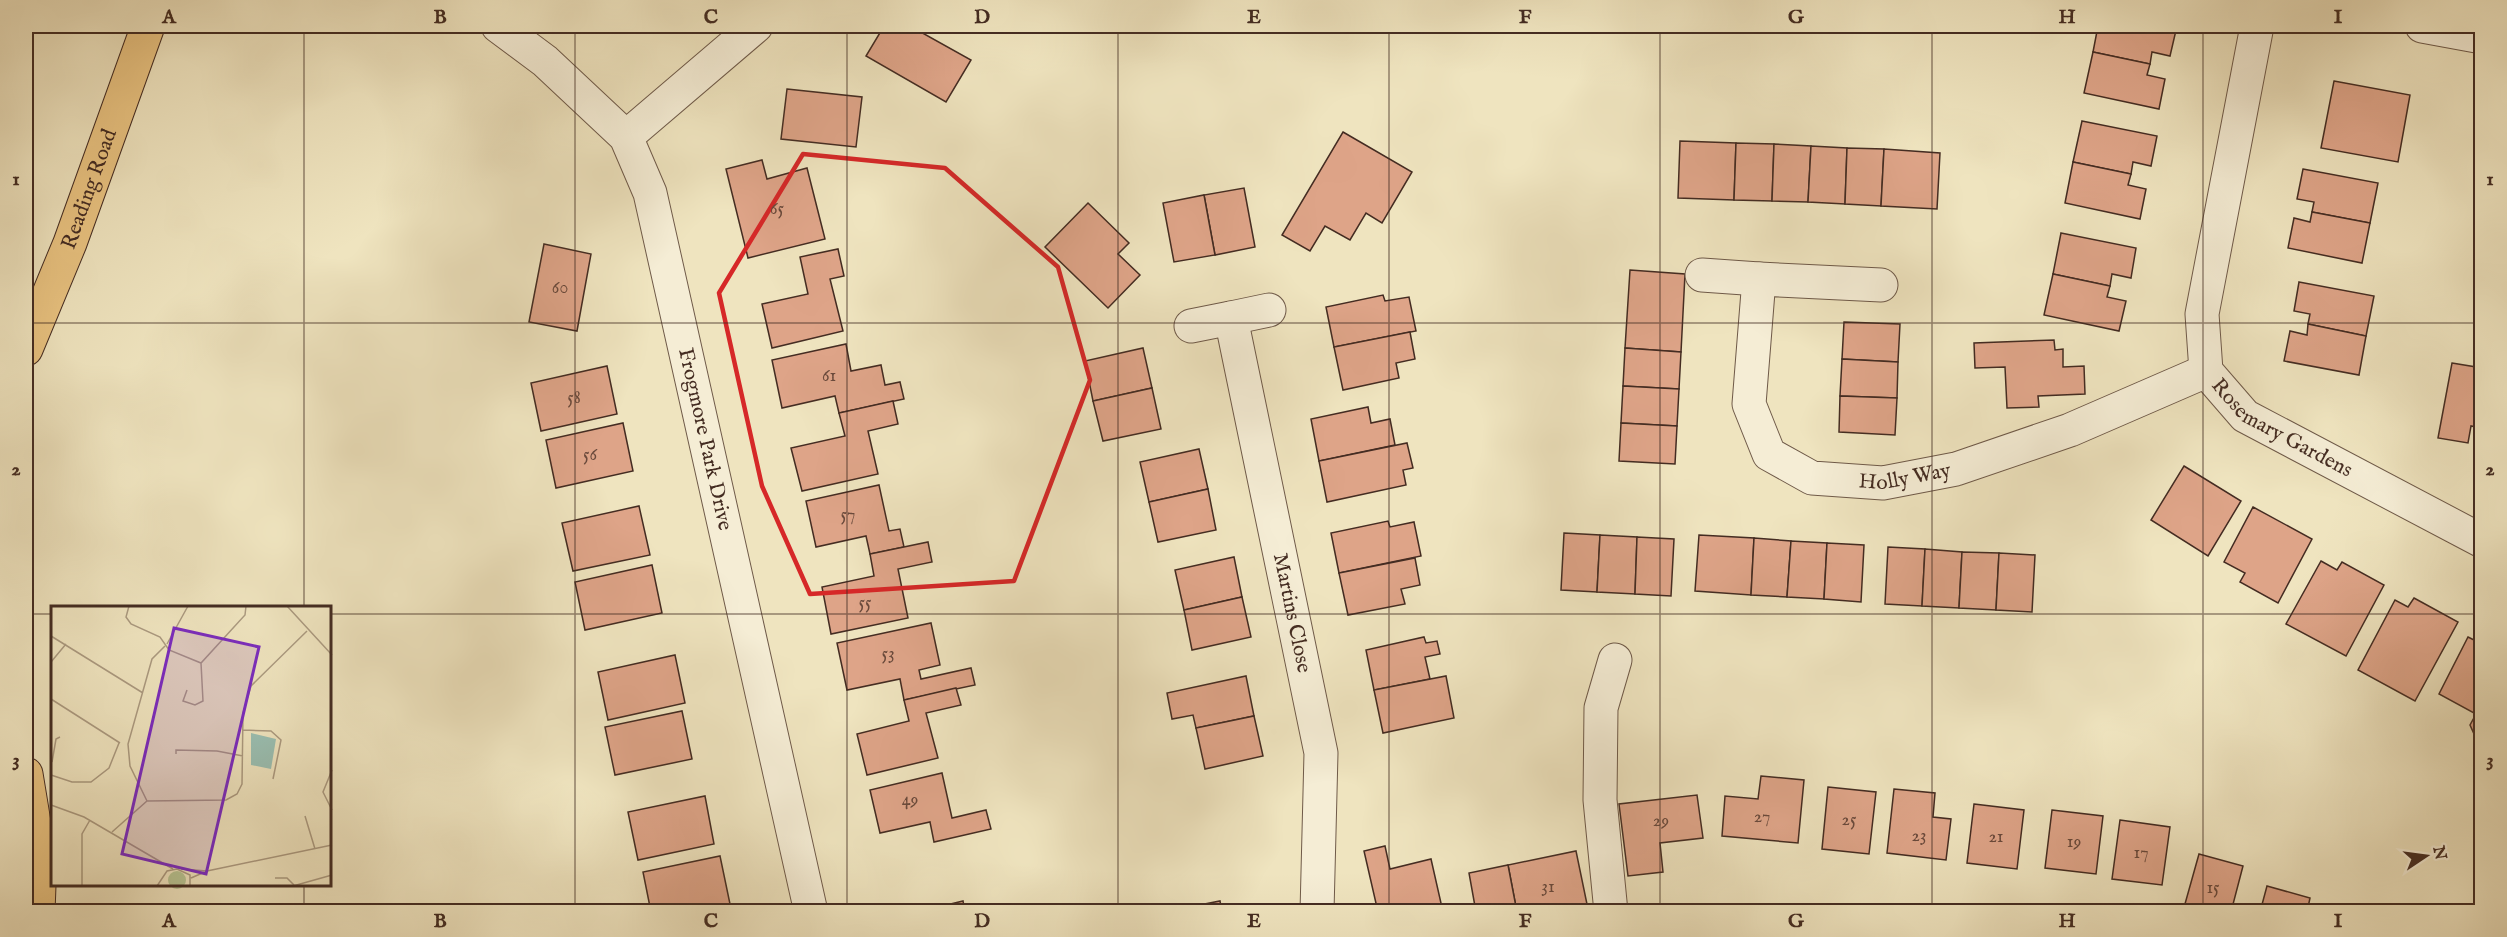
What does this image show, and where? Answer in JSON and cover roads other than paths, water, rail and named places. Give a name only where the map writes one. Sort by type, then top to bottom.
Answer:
[{"type":"main road","name":"Reading Road","points":[[26,350],[70,243],[148,26]]},
{"type":"main road","points":[[26,774],[40,859],[38,912]]},
{"type":"street","name":"Frogmore Park Drive","points":[[498,26],[545,61],[626,137],[650,193],[811,912]]},
{"type":"street","points":[[626,137],[756,26]]},
{"type":"street","name":"Rosemary Gardens","points":[[2256,26],[2202,314],[2206,371],[2245,416],[2481,541]]},
{"type":"street","points":[[2422,26],[2481,37]]},
{"type":"street","points":[[1702,275],[1881,285]]},
{"type":"street","name":"Holly Way","points":[[1759,279],[1749,404],[1769,454],[1812,477],[1883,483],[1956,469],[2070,430],[2206,371]]},
{"type":"street","points":[[1191,326],[1269,310]]},
{"type":"street","name":"Martins Close","points":[[1231,318],[1321,753],[1317,912]]},
{"type":"street","points":[[1611,912],[1600,800],[1600,765],[1601,708],[1615,660]]}]
